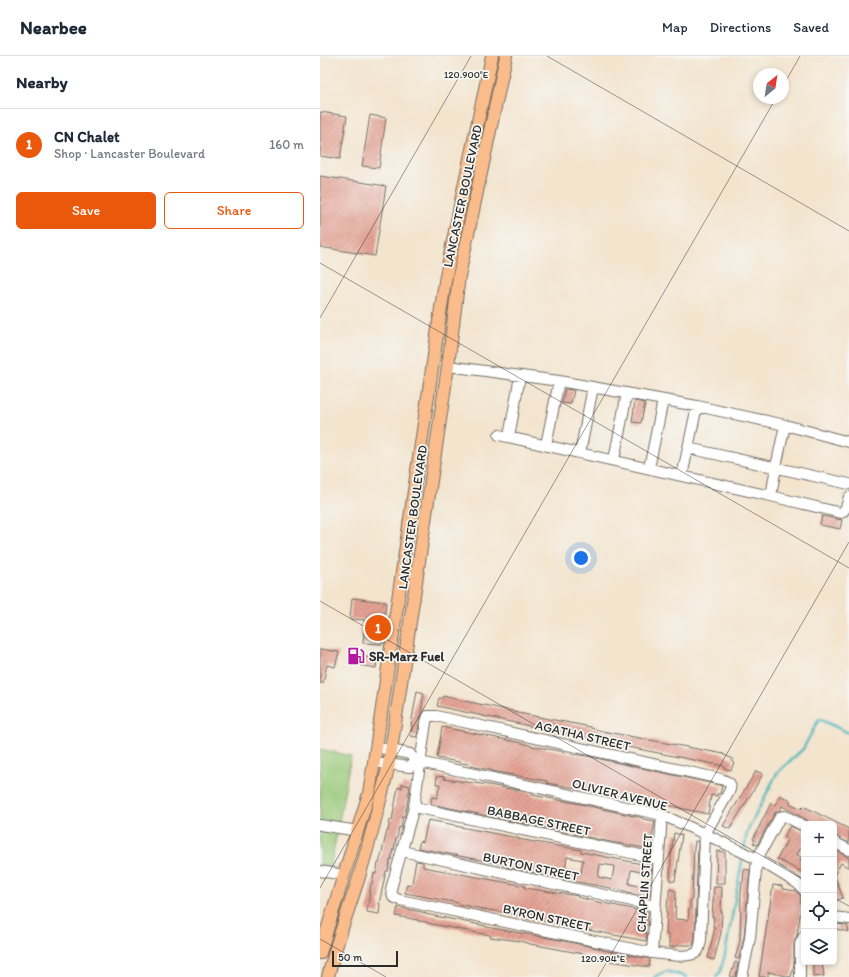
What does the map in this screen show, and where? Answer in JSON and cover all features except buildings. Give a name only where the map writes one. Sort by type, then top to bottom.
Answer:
[{"type":"main road","name":"LANCASTER BOULEVARD","points":[[320,953],[369,793],[445,281],[492,56]]},
{"type":"main road","name":"LANCASTER BOULEVARD","points":[[328,977],[334,952],[359,877],[382,796],[389,764],[448,366],[459,276],[506,56]]},
{"type":"main road","points":[[413,497],[428,499]]},
{"type":"street","points":[[448,366],[559,380],[697,406],[785,425],[849,442]]},
{"type":"street","points":[[520,376],[504,436],[841,513],[846,509],[849,497]]},
{"type":"street","points":[[546,445],[559,380]]},
{"type":"street","points":[[580,453],[593,387]]},
{"type":"street","points":[[614,460],[627,393]]},
{"type":"street","points":[[649,468],[663,400]]},
{"type":"street","points":[[682,476],[697,406]]},
{"type":"street","points":[[771,496],[785,425]]},
{"type":"street","points":[[688,448],[849,484]]},
{"type":"street","name":"AGATHA STREET","points":[[418,761],[428,716],[436,716],[727,781],[731,788],[705,834]]},
{"type":"street","name":"OLIVIER AVENUE","points":[[376,747],[410,754],[418,761],[662,815],[754,857],[801,887]]},
{"type":"street","points":[[402,851],[414,807],[418,761]]},
{"type":"street","name":"OLIVIER AVENUE","points":[[374,762],[410,767],[418,761]]},
{"type":"street","name":"BABBAGE STREET","points":[[414,807],[659,859]]},
{"type":"street","name":"CHAPLIN STREET","points":[[652,953],[662,815]]},
{"type":"street","points":[[742,977],[750,938],[754,857],[780,817],[788,817],[801,824]]},
{"type":"street","points":[[320,825],[358,831]]},
{"type":"street","name":"BYRON STREET","points":[[402,851],[391,890],[393,897],[400,900],[652,953],[692,956],[697,952],[701,940],[705,834]]},
{"type":"street","points":[[837,844],[849,850]]},
{"type":"street","name":"BURTON STREET","points":[[402,851],[655,906]]},
{"type":"street","points":[[320,871],[344,875]]},
{"type":"street","points":[[837,917],[849,919]]},
{"type":"street","points":[[800,977],[801,942]]},
{"type":"green space","points":[[320,749],[351,756],[331,865],[320,864]]},
{"type":"waterway","points":[[744,850],[747,832],[777,773],[803,749],[819,719],[849,733]]},
{"type":"waterway","points":[[716,977],[720,972],[725,955],[743,855]]},
{"type":"waterway","points":[[654,977],[666,971],[687,977]]},
{"type":"place","name":"CN Chalet","points":[[378,628]]},
{"type":"place","name":"SR-Marz Fuel","points":[[356,656]]}]
